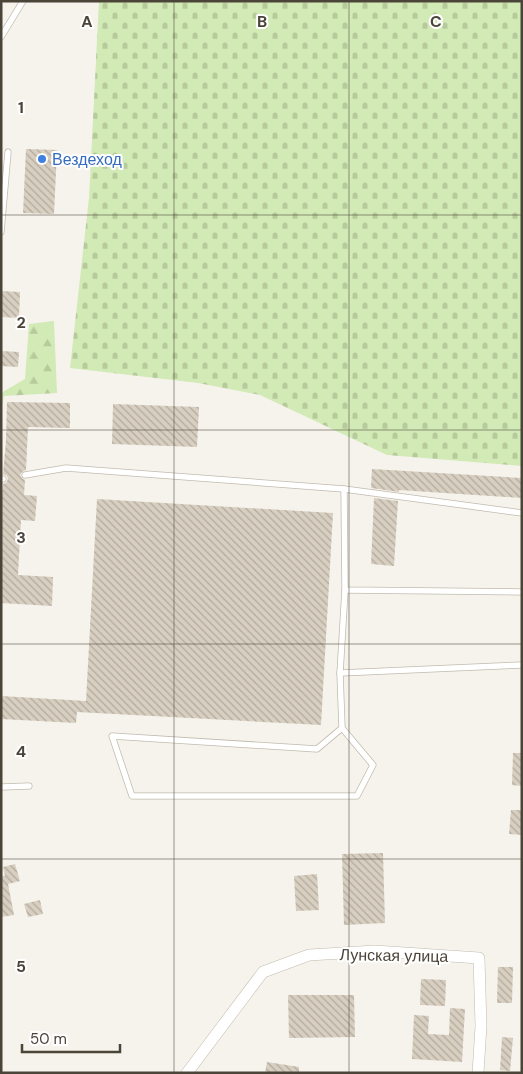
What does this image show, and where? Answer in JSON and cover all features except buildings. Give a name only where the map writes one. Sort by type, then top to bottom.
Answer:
[{"type":"street","name":"Лунская улица","points":[[187,1073],[264,972],[309,955],[375,951],[479,958],[481,1026],[478,1073]]},
{"type":"lane","points":[[1,38],[23,1]]},
{"type":"lane","points":[[1,232],[8,152]]},
{"type":"lane","points":[[25,475],[66,468],[344,489],[522,513]]},
{"type":"lane","points":[[342,728],[317,749],[112,736],[132,796],[357,796],[373,766],[342,728],[340,673],[344,590],[344,489]]},
{"type":"lane","points":[[344,590],[522,592]]},
{"type":"lane","points":[[340,673],[522,665]]},
{"type":"lane","points":[[1,787],[29,786]]},
{"type":"green space","points":[[99,1],[522,1],[522,466],[387,455],[260,395],[198,383],[70,368],[89,198]]},
{"type":"green space","points":[[54,321],[57,393],[4,396],[1,410],[1,393],[25,379],[29,324]]},
{"type":"place","name":"Вездеход","points":[[42,159]]}]
